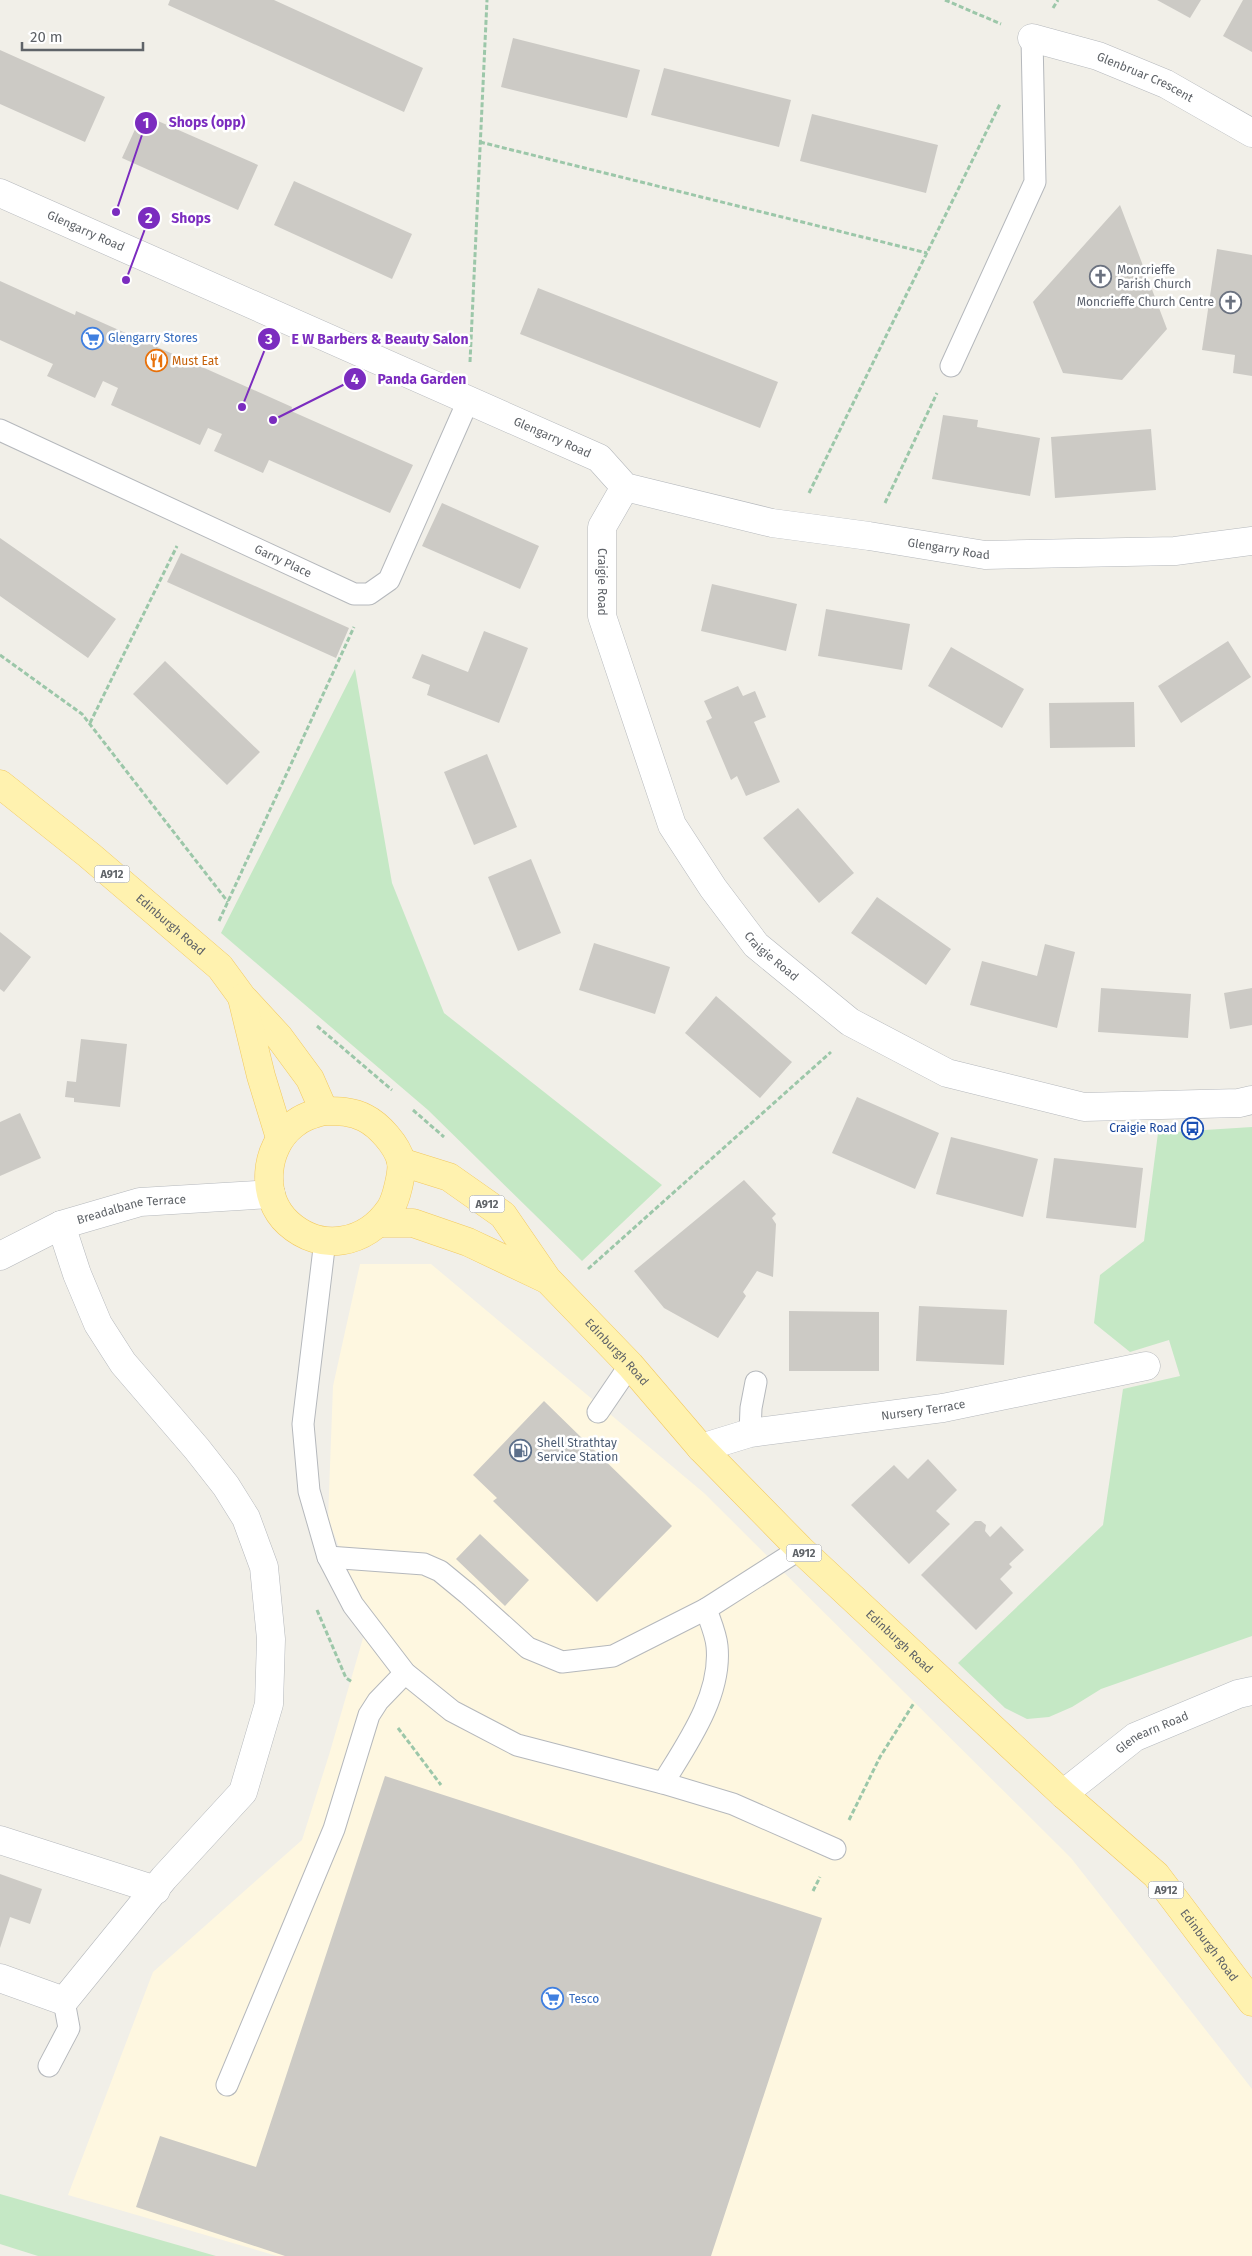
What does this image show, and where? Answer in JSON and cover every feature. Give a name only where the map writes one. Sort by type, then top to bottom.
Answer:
[{"type":"main road","name":"Edinburgh Road","points":[[0,784],[89,855],[220,967],[242,997],[279,1037],[310,1079],[324,1111]]},
{"type":"main road","name":"Edinburgh Road","points":[[242,997],[261,1076],[280,1138]]},
{"type":"main road","points":[[324,1111],[345,1111],[364,1118],[381,1130],[401,1162],[398,1187],[392,1207],[380,1223],[363,1234],[345,1241],[325,1240],[305,1235],[288,1222],[278,1210],[271,1194],[268,1170],[272,1154],[280,1138],[292,1125],[307,1116],[324,1111]]},
{"type":"main road","name":"Edinburgh Road","points":[[401,1162],[449,1177],[503,1215],[555,1287],[630,1365],[701,1448],[800,1549],[1063,1794],[1156,1875],[1252,2002]]},
{"type":"main road","name":"Edinburgh Road","points":[[380,1223],[413,1223],[468,1242],[555,1287]]},
{"type":"street","name":"Glenbruar Crescent","points":[[1032,38],[1098,56],[1166,84],[1252,133]]},
{"type":"street","name":"Glengarry Road","points":[[0,193],[599,458],[625,487],[772,523],[869,536],[985,555],[1175,551],[1252,541]]},
{"type":"street","name":"Craigie Road","points":[[625,487],[602,527],[602,616],[672,825],[713,888],[756,944],[850,1022],[947,1073],[1084,1107],[1239,1103],[1252,1100]]},
{"type":"street","name":"Breadalbane Terrace","points":[[0,1256],[61,1225],[140,1202],[271,1194]]},
{"type":"street","points":[[0,1978],[64,2002],[156,1890],[243,1792],[269,1704],[271,1639],[264,1567],[246,1518],[226,1486],[197,1449],[123,1363],[98,1324],[77,1274],[61,1225]]},
{"type":"street","name":"Nursery Terrace","points":[[701,1448],[750,1434],[943,1408],[1146,1366]]},
{"type":"street","name":"Glenearn Road","points":[[1063,1794],[1135,1737],[1238,1694],[1252,1691]]},
{"type":"street","points":[[0,1840],[156,1890]]},
{"type":"lane","points":[[951,366],[1035,182],[1032,38]]},
{"type":"lane","points":[[369,594],[389,580],[468,401]]},
{"type":"lane","name":"Garry Place","points":[[0,430],[354,594],[369,594]]},
{"type":"lane","points":[[325,1240],[303,1424],[309,1491],[328,1557],[353,1605],[405,1672],[452,1711],[517,1745],[663,1783],[733,1804],[835,1849]]},
{"type":"lane","points":[[598,1412],[630,1365]]},
{"type":"lane","points":[[750,1434],[751,1408],[756,1382]]},
{"type":"lane","points":[[328,1557],[424,1564],[440,1572],[468,1594],[528,1648],[562,1662],[613,1656],[706,1609],[800,1549]]},
{"type":"lane","points":[[663,1783],[699,1724],[716,1676],[717,1646],[706,1609]]},
{"type":"lane","points":[[227,2085],[334,1829],[369,1716],[378,1701],[405,1672]]},
{"type":"lane","points":[[49,2066],[70,2028],[64,2002]]},
{"type":"path","points":[[468,401],[486,0]]},
{"type":"path","points":[[793,526],[1001,101]]},
{"type":"path","points":[[480,142],[927,254]]},
{"type":"path","points":[[869,536],[951,366]]},
{"type":"path","points":[[90,723],[191,519]]},
{"type":"path","points":[[204,952],[369,594]]},
{"type":"path","points":[[0,655],[82,714],[228,902]]},
{"type":"path","points":[[555,1287],[595,1263],[845,1039],[850,1022]]},
{"type":"path","points":[[813,1891],[880,1756],[933,1673]]},
{"type":"shaded area","points":[[360,1264],[431,1264],[704,1493],[1071,1858],[1252,2089],[1252,2256],[277,2256],[68,2195],[153,1972],[302,1840],[329,1755],[368,1621],[328,1519],[333,1386]]},
{"type":"green space","points":[[355,669],[392,883],[444,1013],[662,1185],[582,1261],[428,1110],[221,933]]},
{"type":"green space","points":[[1252,1127],[1252,1636],[1101,1689],[1072,1707],[1049,1717],[1027,1719],[1005,1708],[958,1663],[1103,1525],[1123,1389],[1180,1376],[1169,1340],[1130,1352],[1094,1323],[1100,1275],[1144,1241],[1158,1133]]},
{"type":"green space","points":[[0,2194],[216,2256],[38,2256],[0,2244]]},
{"type":"building","points":[[170,0],[274,0],[423,68],[404,112],[168,5]]},
{"type":"building","points":[[1157,0],[1201,0],[1190,18]]},
{"type":"building","points":[[1243,0],[1252,0],[1252,52],[1223,36]]},
{"type":"building","points":[[513,38],[640,70],[627,118],[501,87]]},
{"type":"building","points":[[0,50],[105,97],[85,142],[0,104]]},
{"type":"building","points":[[664,68],[791,100],[779,147],[651,115]]},
{"type":"building","points":[[142,114],[258,165],[238,210],[122,158]]},
{"type":"building","points":[[812,114],[938,145],[926,193],[800,161]]},
{"type":"building","points":[[294,181],[412,234],[392,279],[274,225]]},
{"type":"building","name":"Moncrieffe Parish Church","points":[[1120,205],[1167,329],[1122,380],[1063,373],[1033,302]]},
{"type":"building","name":"Moncrieffe Church Centre","points":[[1217,249],[1252,255],[1252,376],[1233,373],[1235,355],[1202,350]]},
{"type":"building","points":[[0,281],[75,315],[76,311],[292,407],[291,411],[413,465],[390,513],[269,460],[263,473],[214,451],[222,434],[208,428],[200,445],[111,405],[118,388],[103,381],[95,398],[47,376],[53,364],[0,340]]},
{"type":"building","points":[[538,288],[778,382],[760,428],[520,334]]},
{"type":"building","points":[[943,415],[978,420],[977,427],[1040,438],[1030,496],[932,479]]},
{"type":"building","points":[[1151,429],[1156,490],[1055,498],[1051,437]]},
{"type":"building","points":[[442,503],[539,546],[520,589],[422,546]]},
{"type":"building","points":[[0,538],[116,619],[88,658],[0,596]]},
{"type":"building","points":[[181,553],[349,628],[336,658],[167,582]]},
{"type":"building","points":[[712,584],[797,604],[786,651],[701,631]]},
{"type":"building","points":[[826,609],[910,624],[902,670],[818,656]]},
{"type":"building","points":[[484,631],[528,648],[499,723],[427,695],[430,685],[412,678],[422,654],[468,672]]},
{"type":"building","points":[[1228,641],[1251,677],[1181,723],[1158,686]]},
{"type":"building","points":[[951,647],[1024,689],[1002,728],[928,686]]},
{"type":"building","points":[[165,661],[260,752],[227,785],[133,694]]},
{"type":"building","points":[[738,686],[743,696],[755,691],[766,717],[754,722],[780,782],[746,796],[737,776],[731,780],[706,721],[712,718],[704,701]]},
{"type":"building","points":[[1134,702],[1135,747],[1050,748],[1049,703]]},
{"type":"building","points":[[487,754],[517,827],[474,845],[444,772]]},
{"type":"building","points":[[798,808],[854,873],[819,903],[763,838]]},
{"type":"building","points":[[531,859],[561,933],[518,951],[488,877]]},
{"type":"building","points":[[877,897],[951,949],[926,985],[851,933]]},
{"type":"building","points":[[0,932],[31,957],[4,992],[0,989]]},
{"type":"building","points":[[594,943],[670,967],[655,1014],[579,990]]},
{"type":"building","points":[[1045,944],[1075,952],[1057,1028],[970,1005],[982,961],[1037,976]]},
{"type":"building","points":[[1101,988],[1191,994],[1188,1038],[1098,1032]]},
{"type":"building","points":[[1252,988],[1252,1025],[1230,1029],[1224,993]]},
{"type":"building","points":[[716,996],[792,1062],[760,1098],[685,1033]]},
{"type":"building","points":[[81,1039],[127,1044],[120,1107],[74,1102],[74,1098],[65,1097],[67,1081],[76,1082]]},
{"type":"building","points":[[857,1097],[939,1133],[915,1189],[832,1153]]},
{"type":"building","points":[[20,1113],[41,1158],[0,1176],[0,1122]]},
{"type":"building","points":[[951,1137],[1038,1159],[1023,1217],[936,1194]]},
{"type":"building","points":[[1054,1158],[1143,1168],[1136,1228],[1046,1218]]},
{"type":"building","points":[[744,1180],[776,1214],[772,1218],[776,1224],[773,1277],[757,1271],[743,1292],[746,1296],[718,1338],[664,1308],[634,1271]]},
{"type":"building","points":[[919,1306],[1007,1310],[1004,1365],[916,1361]]},
{"type":"building","points":[[789,1311],[879,1312],[879,1371],[789,1371]]},
{"type":"building","points":[[544,1401],[672,1526],[597,1602],[493,1501],[497,1498],[473,1475]]},
{"type":"building","points":[[928,1459],[957,1490],[936,1511],[950,1524],[909,1564],[851,1505],[894,1465],[908,1479]]},
{"type":"building","points":[[975,1521],[981,1521],[986,1525],[985,1531],[990,1537],[1001,1526],[1024,1550],[1009,1564],[1012,1567],[1000,1579],[1013,1593],[976,1630],[921,1575]]},
{"type":"building","points":[[480,1534],[529,1580],[505,1606],[456,1559]]},
{"type":"building","name":"Tesco","points":[[385,1776],[822,1918],[711,2256],[285,2256],[136,2207],[160,2136],[256,2167]]},
{"type":"building","points":[[0,1874],[42,1889],[30,1924],[10,1917],[0,1948]]},
{"type":"place","name":"Shops (opp)","points":[[116,212]]},
{"type":"place","name":"Moncrieffe Parish Church","points":[[1101,277]]},
{"type":"place","name":"Shops","points":[[126,280]]},
{"type":"place","name":"Moncrieffe Church Centre","points":[[1230,302]]},
{"type":"place","name":"Glengarry Stores","points":[[92,338]]},
{"type":"place","name":"Must Eat","points":[[156,361]]},
{"type":"place","name":"E W Barbers & Beauty Salon","points":[[242,407]]},
{"type":"place","name":"Panda Garden","points":[[273,420]]},
{"type":"place","name":"Craigie Road","points":[[1193,1128]]},
{"type":"place","name":"Shell Strathtay Service Station","points":[[521,1450]]},
{"type":"place","name":"Tesco","points":[[553,1999]]}]
